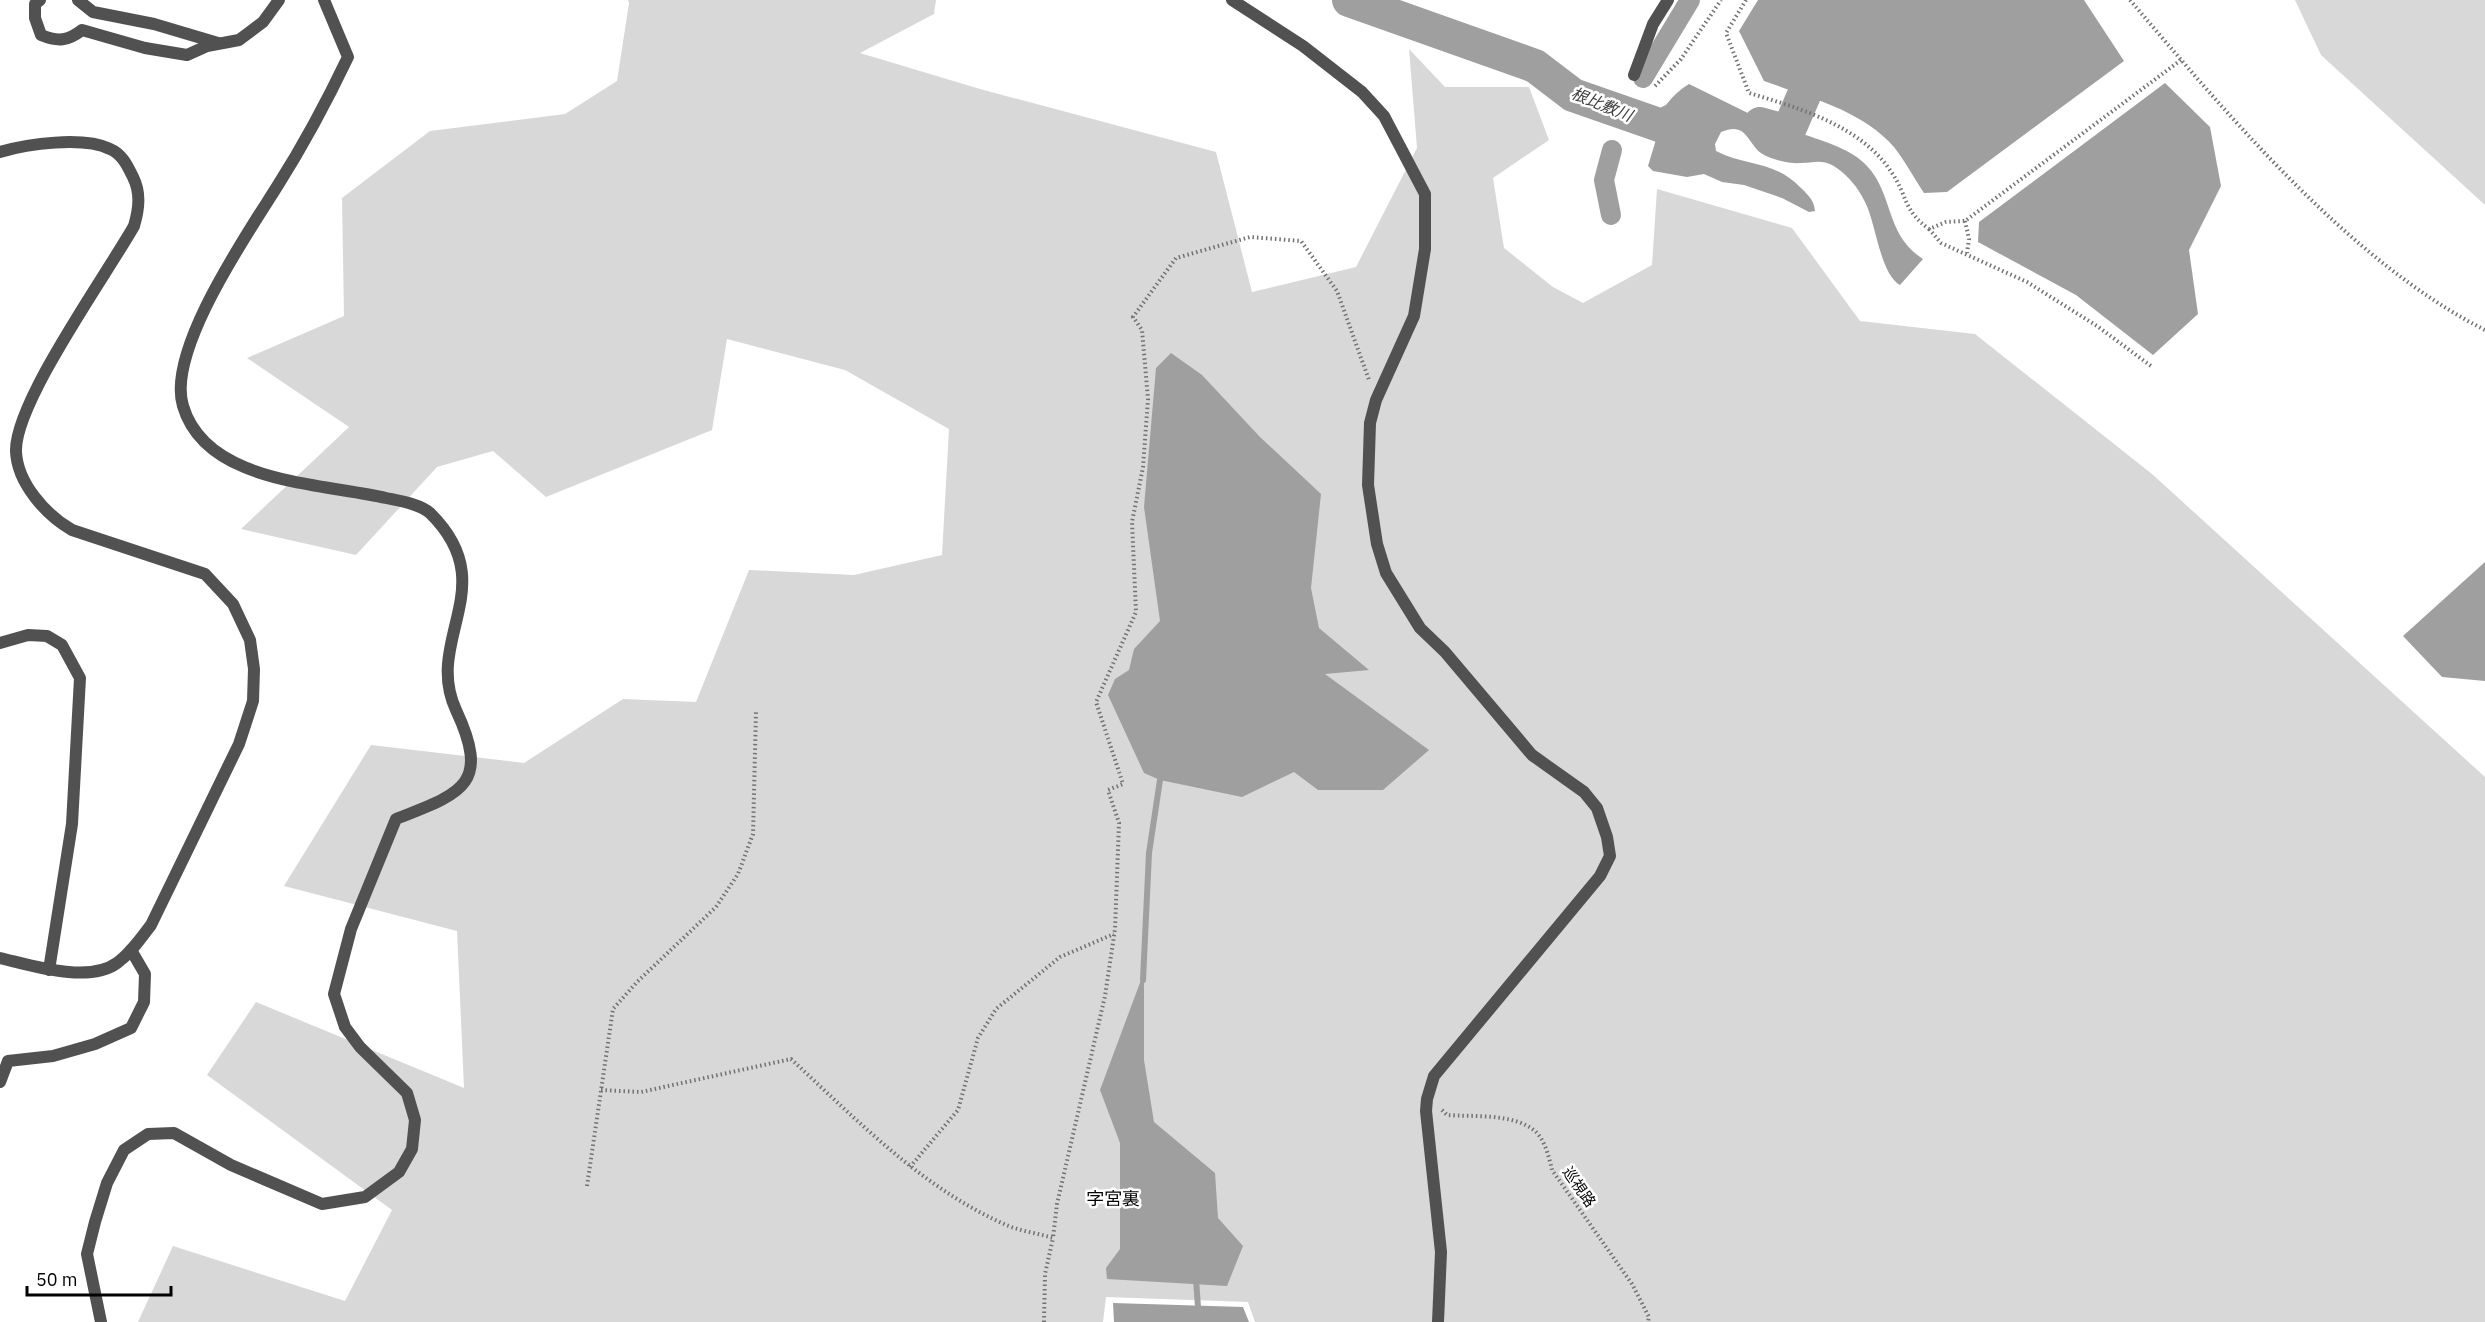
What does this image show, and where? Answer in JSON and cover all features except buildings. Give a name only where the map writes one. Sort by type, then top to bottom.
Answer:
[{"type":"street","points":[[40,0],[35,4],[35,18],[41,35],[56,41],[72,38],[82,30],[145,48],[187,55],[207,46],[239,40],[263,22],[279,0]]},
{"type":"street","points":[[78,0],[93,12],[154,24],[219,44]]},
{"type":"street","points":[[101,1322],[87,1254],[95,1222],[107,1183],[124,1150],[148,1134],[174,1133],[231,1165],[322,1204],[365,1197],[399,1172],[412,1149],[415,1120],[407,1093],[360,1047],[345,1027],[334,994],[351,929],[396,819],[447,799],[469,777],[472,757],[470,740],[451,699],[447,669],[452,634],[460,612],[464,574],[454,545],[428,510],[360,492],[295,482],[240,467],[214,450],[198,433],[183,408],[179,386],[185,356],[239,245],[296,155],[330,95],[348,57],[324,0]]},
{"type":"street","points":[[1232,0],[1303,46],[1362,92],[1384,116],[1425,194],[1425,249],[1414,316],[1376,400],[1371,423],[1368,485],[1377,544],[1386,573],[1420,628],[1445,652],[1532,755],[1584,792],[1597,808],[1607,837],[1610,856],[1600,876],[1434,1076],[1427,1099],[1429,1156],[1441,1252],[1438,1322]]},
{"type":"street","points":[[1634,75],[1653,24],[1668,0]]},
{"type":"street","points":[[0,152],[16,147],[81,142],[110,149],[125,160],[135,181],[140,208],[134,226],[47,371],[23,419],[16,452],[23,478],[57,521],[72,530],[205,574],[233,604],[250,640],[254,669],[253,701],[239,744],[151,925],[131,950],[115,964],[95,970],[68,972],[49,970],[0,958]]},
{"type":"street","points":[[0,643],[28,635],[47,636],[62,645],[80,678],[72,824],[49,970]]},
{"type":"street","points":[[0,1082],[8,1061],[53,1056],[95,1044],[131,1028],[144,1002],[145,974],[131,950]]},
{"type":"path","points":[[1655,86],[1681,59],[1721,0]]},
{"type":"path","points":[[1746,0],[1726,33],[1749,93],[1789,105],[1835,125],[1874,152],[1892,173],[1913,217],[1929,229],[1941,243],[2027,282],[2097,326],[2151,366]]},
{"type":"path","points":[[2130,0],[2181,60],[2303,193],[2396,274],[2465,320],[2485,330]]},
{"type":"path","points":[[1929,229],[1946,222],[1965,221],[2181,60]]},
{"type":"path","points":[[1965,221],[1969,239],[1966,253]]},
{"type":"path","points":[[1044,1322],[1046,1274],[1057,1204],[1105,996],[1114,934],[1119,823],[1108,790],[1123,784],[1096,702],[1136,612],[1132,522],[1143,467],[1148,399],[1142,330],[1133,317],[1176,258],[1250,237],[1300,241],[1337,291],[1376,400]]},
{"type":"path","points":[[587,1186],[613,1009],[637,982],[716,907],[738,874],[753,834],[756,711]]},
{"type":"path","points":[[910,1167],[958,1110],[978,1038],[996,1009],[1060,957],[1114,934]]},
{"type":"path","points":[[601,1090],[641,1092],[791,1059],[910,1167],[949,1195],[1005,1225],[1053,1238]]},
{"type":"path","name":"巡視路","points":[[1427,1099],[1447,1114],[1510,1120],[1536,1131],[1547,1150],[1552,1170],[1632,1284],[1648,1317],[1648,1322]]},
{"type":"shaded area","points":[[628,0],[936,0],[934,14],[860,53],[980,89],[1216,152],[1252,292],[1356,267],[1417,148],[1409,49],[1445,87],[1529,87],[1549,140],[1493,178],[1504,248],[1553,287],[1583,303],[1652,265],[1657,189],[1792,228],[1860,321],[1975,334],[2152,474],[2485,777],[2485,1322],[1255,1322],[1248,1302],[1106,1297],[1103,1322],[138,1322],[173,1246],[345,1301],[392,1210],[207,1075],[256,1002],[464,1088],[457,931],[284,886],[371,745],[524,763],[623,699],[696,702],[749,570],[854,575],[942,555],[949,429],[845,370],[727,339],[712,430],[546,497],[493,451],[437,467],[356,555],[241,529],[349,427],[247,358],[344,316],[342,198],[430,131],[565,114],[617,81]]},
{"type":"shaded area","points":[[1758,0],[2084,0],[2124,61],[1947,192],[1924,193],[1894,147],[1866,123],[1834,106],[1764,81],[1739,31]]},
{"type":"shaded area","points":[[2295,0],[2485,0],[2485,205],[2321,55]]},
{"type":"shaded area","points":[[2165,83],[2210,127],[2221,186],[2189,250],[2198,314],[2153,355],[2076,295],[1978,242],[1979,222]]},
{"type":"shaded area","points":[[1689,84],[1760,119],[1782,124],[1788,112],[1800,119],[1797,132],[1852,154],[1876,177],[1902,238],[1923,259],[1900,285],[1893,279],[1883,259],[1865,202],[1847,176],[1824,162],[1791,163],[1769,157],[1756,149],[1746,135],[1736,129],[1721,132],[1715,144],[1716,151],[1771,168],[1791,179],[1809,196],[1815,211],[1809,212],[1782,198],[1744,185],[1722,182],[1704,174],[1687,177],[1653,171],[1648,166],[1658,133],[1653,129],[1667,104]]},
{"type":"shaded area","points":[[1171,353],[1202,375],[1260,437],[1321,494],[1311,588],[1319,628],[1369,670],[1325,674],[1429,750],[1383,790],[1318,790],[1294,772],[1242,797],[1160,780],[1144,773],[1108,695],[1115,679],[1129,670],[1134,649],[1160,621],[1144,507],[1156,368]]},
{"type":"shaded area","points":[[2485,562],[2485,681],[2442,677],[2403,636]]},
{"type":"shaded area","points":[[1144,972],[1144,1060],[1154,1122],[1215,1173],[1218,1218],[1243,1246],[1227,1286],[1107,1279],[1106,1268],[1120,1249],[1120,1143],[1100,1090]]},
{"type":"shaded area","points":[[1113,1303],[1243,1307],[1249,1322],[1114,1322]]},
{"type":"waterway","name":"根比敷川","points":[[1349,0],[1535,66],[1573,95],[1662,126],[1698,108]]},
{"type":"waterway","points":[[1643,78],[1690,0]]},
{"type":"waterway","name":"根比敷川","points":[[1760,124],[1788,132],[1804,95]]},
{"type":"waterway","points":[[1611,215],[1604,180],[1612,150]]},
{"type":"waterway","points":[[1143,980],[1149,853],[1160,780]]},
{"type":"waterway","points":[[1196,1279],[1199,1322]]},
{"type":"district","name":"字宮裏","points":[[1113,1199]]}]
